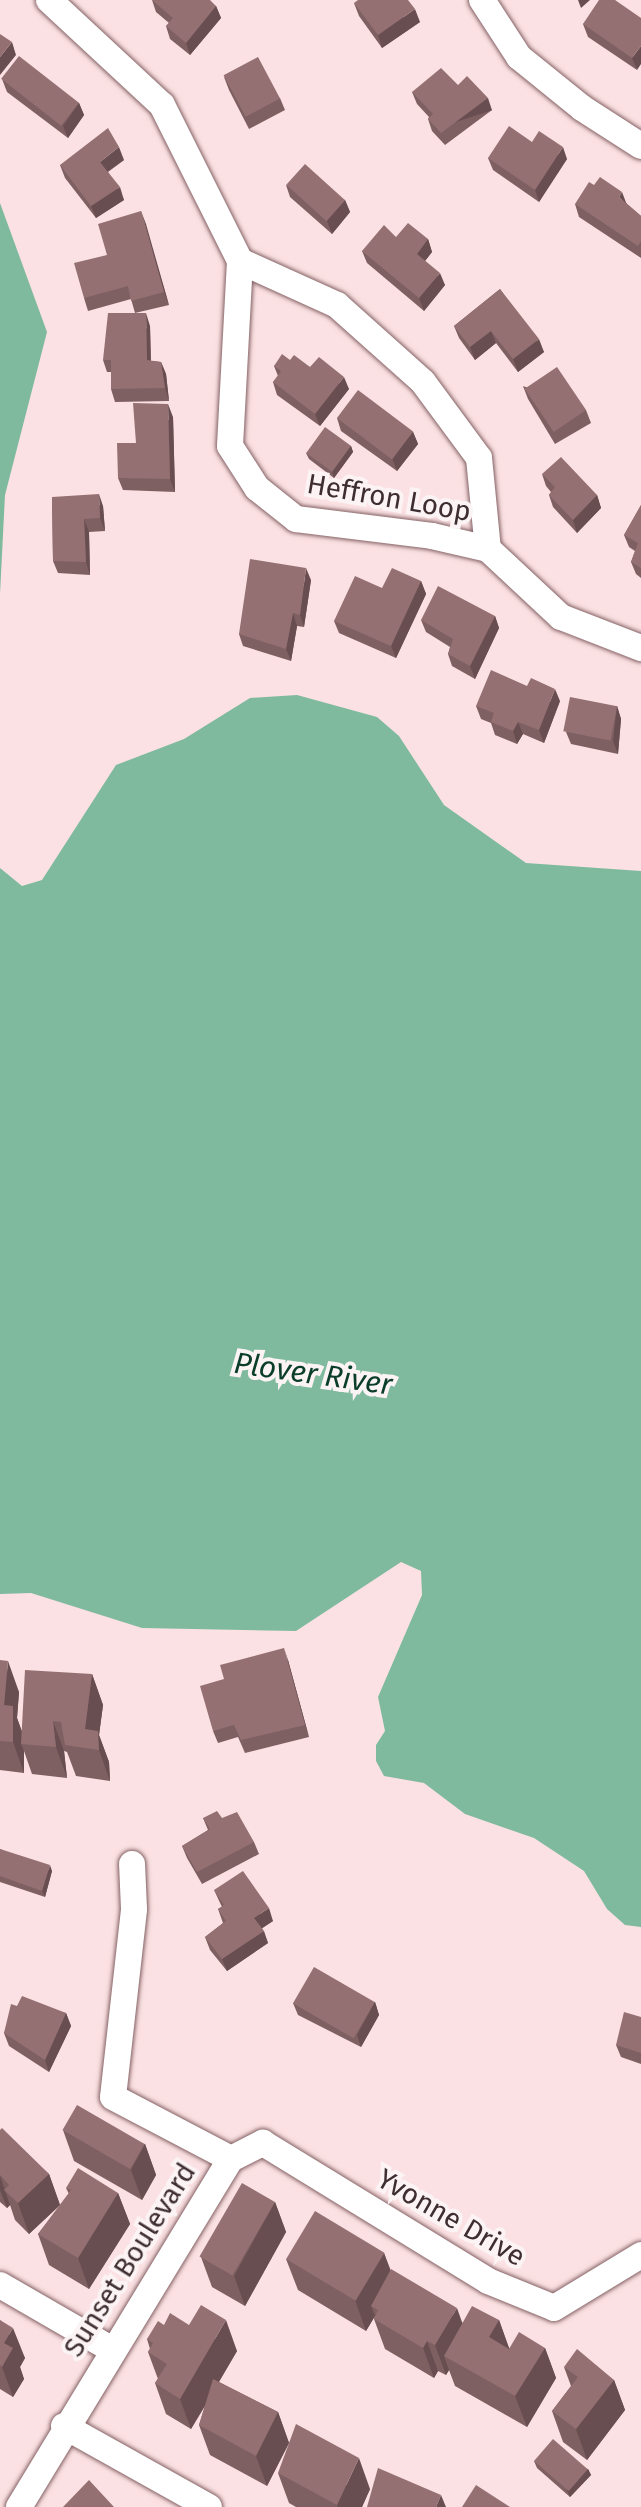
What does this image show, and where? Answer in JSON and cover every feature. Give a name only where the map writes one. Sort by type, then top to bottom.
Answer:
[{"type":"street","points":[[49,0],[162,105],[240,261]]},
{"type":"street","points":[[482,0],[519,57],[582,108],[641,146]]},
{"type":"street","name":"Heffron Loop","points":[[488,549],[479,458],[423,382],[337,305],[240,261],[230,446],[257,488],[296,519],[432,536],[488,549],[561,617],[641,648]]},
{"type":"street","name":"Sunset Boulevard","points":[[19,2507],[64,2426],[231,2159],[113,2097],[134,1909],[132,1864]]},
{"type":"street","name":"Yvonne Drive","points":[[231,2159],[263,2143],[488,2281],[554,2308],[641,2255]]},
{"type":"street","points":[[0,2285],[111,2349]]},
{"type":"street","points":[[64,2426],[209,2507]]},
{"type":"water","points":[[0,203],[47,332],[5,495],[0,594]]},
{"type":"water","name":"Plover River","points":[[297,695],[377,717],[399,736],[444,805],[526,863],[641,871],[641,1927],[625,1925],[607,1909],[584,1871],[534,1838],[465,1814],[424,1783],[384,1776],[376,1761],[376,1745],[385,1731],[378,1697],[422,1595],[421,1571],[401,1562],[296,1631],[142,1628],[31,1593],[0,1594],[0,868],[22,886],[42,880],[116,765],[184,739],[250,698]]},
{"type":"building","points":[[152,0],[210,0],[216,6],[186,43],[166,26],[173,18]]},
{"type":"building","points":[[358,0],[408,0],[415,9],[378,35],[354,3]]},
{"type":"building","points":[[599,0],[615,0],[641,18],[641,46],[632,58],[583,24]]},
{"type":"building","points":[[0,34],[12,42],[0,57]]},
{"type":"building","points":[[19,56],[79,103],[61,126],[1,79]]},
{"type":"building","points":[[258,57],[280,98],[246,117],[224,75]]},
{"type":"building","points":[[441,68],[458,85],[467,76],[488,98],[441,133],[428,119],[433,114],[412,92]]},
{"type":"building","points":[[509,126],[532,142],[539,131],[563,147],[535,190],[488,158]]},
{"type":"building","points":[[108,128],[119,147],[100,162],[120,187],[91,206],[60,165]]},
{"type":"building","points":[[305,164],[345,200],[326,221],[286,185]]},
{"type":"building","points":[[600,177],[622,192],[619,197],[641,216],[641,241],[638,246],[575,204],[589,182],[594,185]]},
{"type":"building","points":[[141,211],[164,292],[131,301],[128,286],[84,298],[74,263],[107,255],[98,224]]},
{"type":"building","points":[[408,223],[428,239],[417,254],[440,273],[419,298],[362,251],[384,225],[396,237]]},
{"type":"building","points":[[500,289],[539,339],[513,359],[491,331],[470,347],[454,326]]},
{"type":"building","points":[[108,313],[146,313],[147,360],[161,362],[165,388],[111,389],[111,360],[103,360]]},
{"type":"building","points":[[282,354],[290,360],[294,355],[310,367],[319,357],[344,377],[315,414],[273,382],[281,371],[274,366]]},
{"type":"building","points":[[557,367],[586,410],[554,432],[525,389]]},
{"type":"building","points":[[358,390],[413,432],[392,459],[337,418]]},
{"type":"building","points":[[133,403],[168,404],[170,479],[118,478],[117,443],[136,443]]},
{"type":"building","points":[[325,427],[351,446],[332,472],[306,453]]},
{"type":"building","points":[[561,457],[597,495],[573,520],[549,495],[555,487],[542,474]]},
{"type":"building","points":[[99,494],[100,518],[84,519],[86,562],[53,561],[52,497]]},
{"type":"building","points":[[641,505],[641,568],[631,562],[638,543],[624,535]]},
{"type":"building","points":[[250,559],[306,568],[300,615],[293,613],[286,649],[239,634]]},
{"type":"building","points":[[392,568],[421,581],[391,646],[334,621],[355,576],[382,588]]},
{"type":"building","points":[[438,586],[495,616],[470,666],[448,654],[453,639],[421,620]]},
{"type":"building","points":[[491,670],[527,686],[531,678],[555,689],[539,730],[518,722],[513,731],[491,722],[494,713],[476,706]]},
{"type":"building","points":[[570,697],[617,706],[610,741],[563,731]]},
{"type":"building","points":[[284,1648],[305,1725],[241,1740],[234,1725],[213,1731],[200,1686],[224,1679],[220,1665]]},
{"type":"building","points":[[0,1660],[8,1661],[4,1705],[13,1706],[13,1742],[0,1741]]},
{"type":"building","points":[[25,1670],[92,1674],[85,1729],[98,1731],[99,1750],[65,1745],[61,1722],[53,1721],[56,1747],[21,1744]]},
{"type":"building","points":[[217,1811],[222,1818],[237,1812],[254,1842],[197,1872],[182,1846],[210,1829],[203,1818]]},
{"type":"building","points":[[0,1849],[50,1865],[42,1891],[0,1876]]},
{"type":"building","points":[[243,1871],[269,1908],[254,1918],[264,1931],[222,1959],[205,1937],[226,1921],[218,1909],[224,1905],[214,1890]]},
{"type":"building","points":[[314,1967],[375,2002],[354,2038],[293,2003]]},
{"type":"building","points":[[22,1996],[66,2013],[45,2060],[4,2033],[11,2004],[17,2006]]},
{"type":"building","points":[[624,2012],[641,2017],[641,2053],[616,2045]]},
{"type":"building","points":[[77,2105],[145,2144],[130,2169],[62,2130]]},
{"type":"building","points":[[2,2128],[49,2174],[18,2203],[4,2190],[9,2185],[0,2175]]},
{"type":"building","points":[[78,2168],[118,2193],[78,2258],[38,2234],[71,2190],[66,2188]]},
{"type":"building","points":[[242,2183],[275,2202],[232,2276],[200,2257]]},
{"type":"building","points":[[315,2211],[384,2253],[356,2301],[286,2259]]},
{"type":"building","points":[[391,2269],[457,2308],[435,2345],[427,2341],[423,2348],[374,2319],[378,2310],[371,2306]]},
{"type":"building","points":[[201,2305],[226,2320],[180,2399],[155,2383],[167,2364],[148,2352],[153,2343],[147,2339],[158,2321],[164,2325],[170,2313],[189,2325]]},
{"type":"building","points":[[472,2306],[499,2320],[489,2337],[509,2349],[519,2332],[545,2348],[515,2396],[444,2356]]},
{"type":"building","points":[[0,2320],[13,2328],[4,2343],[13,2348],[2,2367],[0,2365]]},
{"type":"building","points":[[577,2349],[614,2380],[576,2429],[552,2411],[578,2377],[564,2367]]},
{"type":"building","points":[[213,2379],[278,2412],[256,2456],[199,2425]]},
{"type":"building","points":[[296,2424],[359,2458],[337,2505],[278,2473]]},
{"type":"building","points":[[553,2439],[588,2469],[569,2491],[534,2461]]},
{"type":"building","points":[[378,2468],[441,2495],[436,2507],[367,2507]]},
{"type":"building","points":[[89,2480],[114,2507],[63,2507]]},
{"type":"building","points":[[476,2485],[510,2507],[462,2507]]}]
